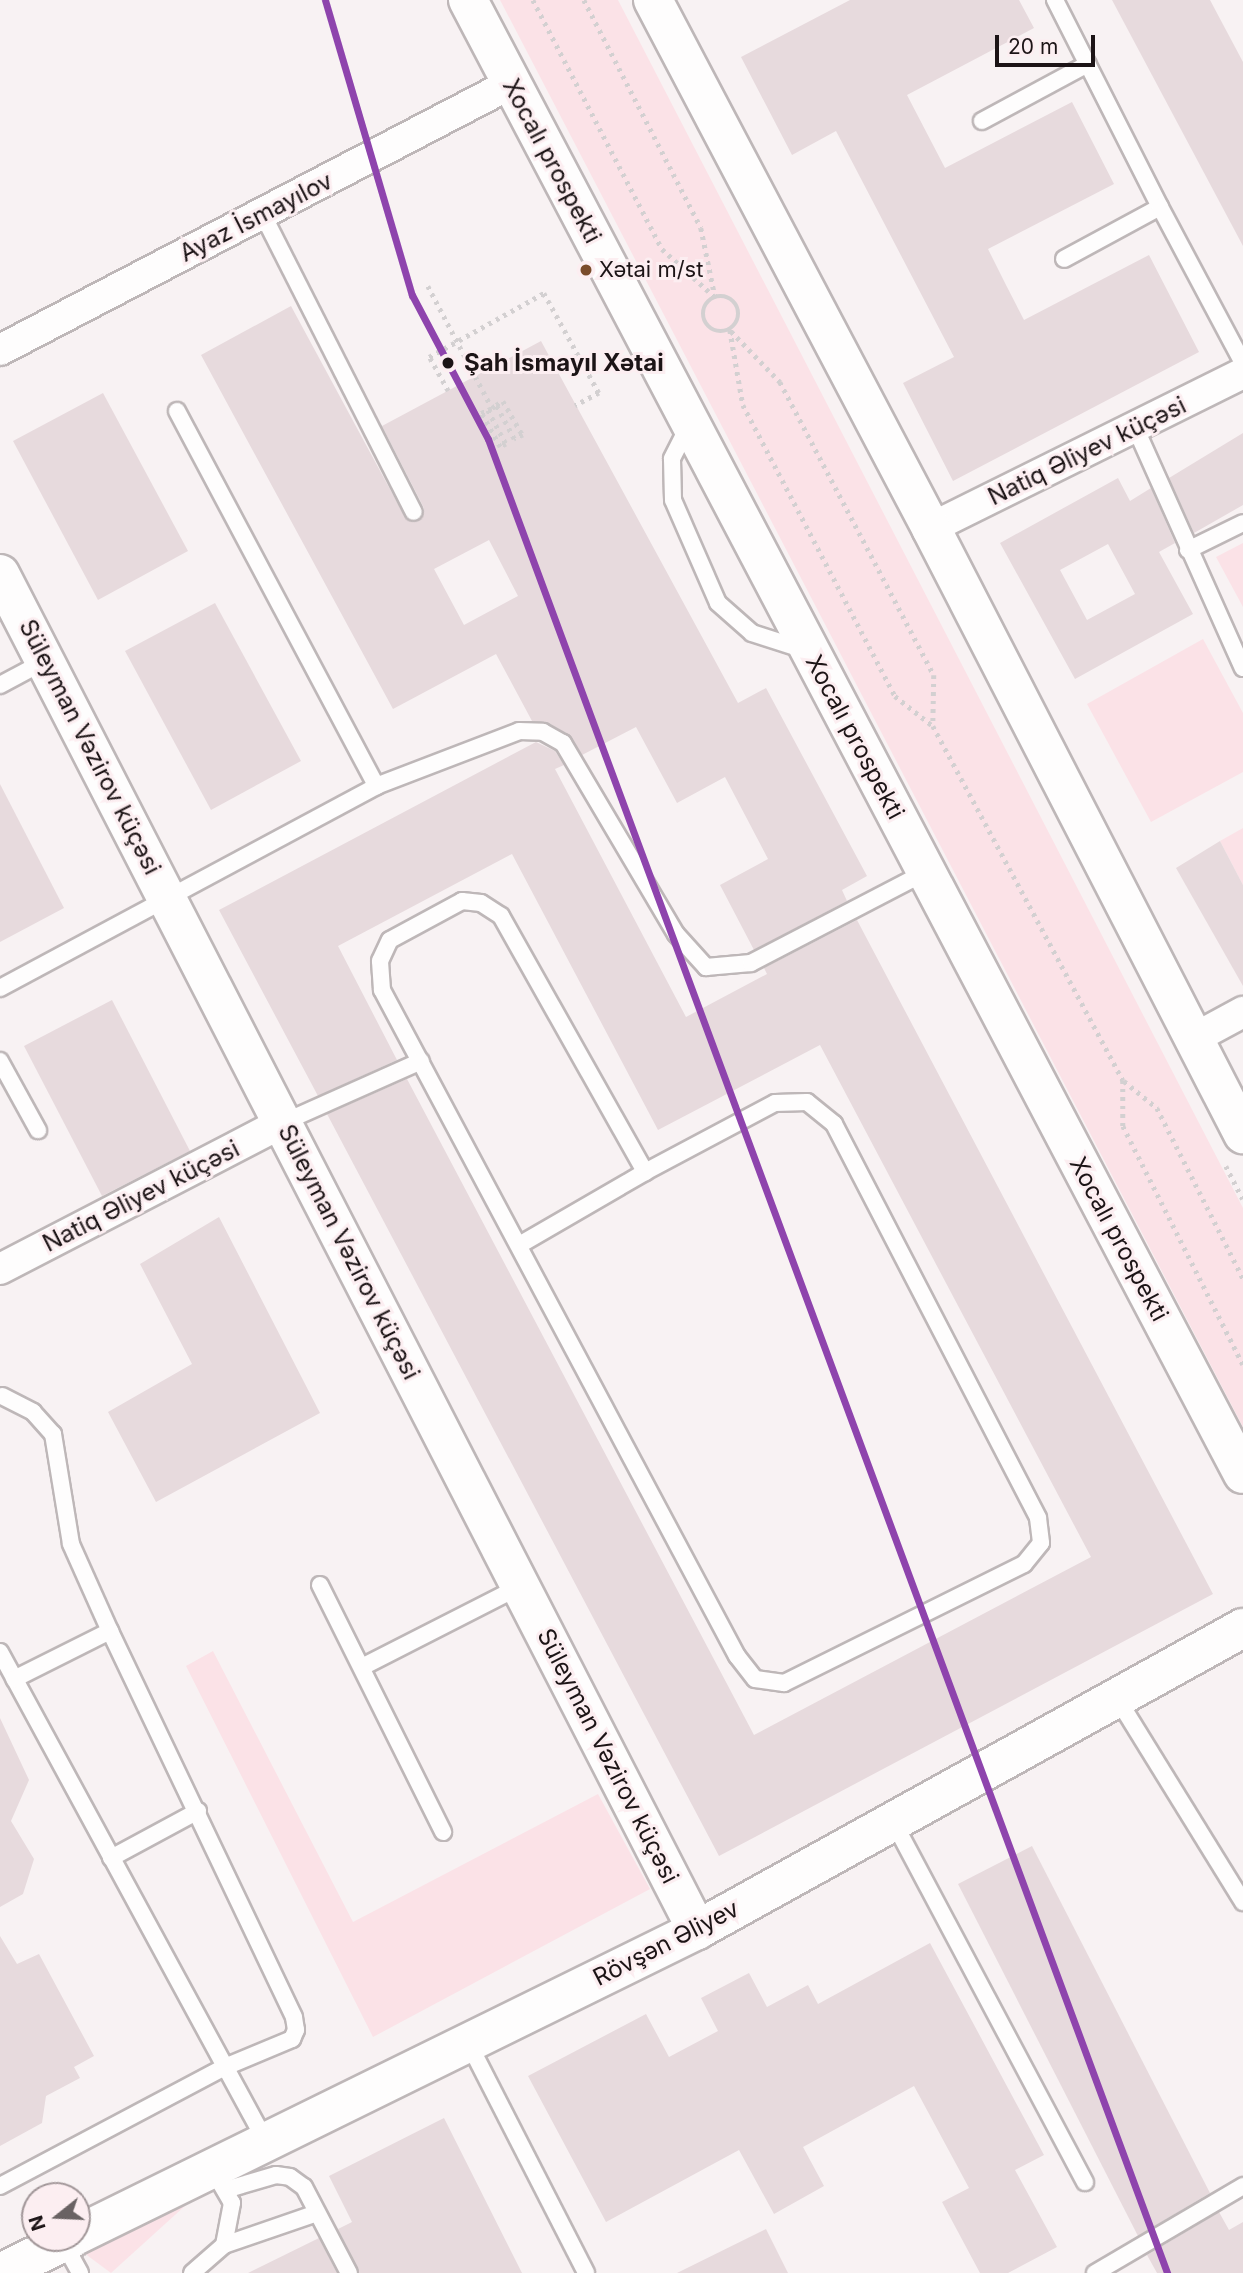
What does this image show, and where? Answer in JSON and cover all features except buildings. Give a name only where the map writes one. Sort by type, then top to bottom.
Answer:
[{"type":"main road","name":"Xocalı prospekti","points":[[468,0],[1243,1474]]},
{"type":"main road","points":[[653,0],[932,528],[1243,1134]]},
{"type":"main road","name":"Süleyman Vəzirov küçəsi","points":[[0,574],[697,1930]]},
{"type":"main road","name":"Rövşən Əliyev","points":[[91,2239],[219,2179],[265,2140],[697,1930],[1243,1628]]},
{"type":"main road","name":"Rövşən Əliyev","points":[[0,2273],[59,2252]]},
{"type":"street","name":"Ayaz İsmayılov","points":[[0,350],[512,83]]},
{"type":"street","name":"Natiq Əliyev küçəsi","points":[[932,528],[1243,373]]},
{"type":"street","points":[[1193,1039],[1243,1012]]},
{"type":"street","name":"Natiq Əliyev küçəsi","points":[[0,1269],[282,1123]]},
{"type":"lane","points":[[1055,0],[1243,363]]},
{"type":"lane","points":[[982,121],[1088,64]]},
{"type":"lane","points":[[1064,259],[1160,207]]},
{"type":"lane","points":[[262,213],[414,512]]},
{"type":"lane","points":[[177,411],[376,786]]},
{"type":"lane","points":[[690,423],[672,459],[673,500],[719,603],[752,633],[810,652]]},
{"type":"lane","points":[[1135,427],[1158,472],[1188,551],[1243,668]]},
{"type":"lane","points":[[1188,551],[1243,523]]},
{"type":"lane","points":[[0,685],[45,661]]},
{"type":"lane","points":[[0,988],[376,786],[519,731],[543,733],[563,743],[676,934],[706,967],[751,963],[926,872]]},
{"type":"lane","points":[[521,1244],[645,1171],[775,1103],[807,1102],[834,1124],[1038,1518],[1041,1543],[1024,1564],[784,1683],[755,1679],[737,1656],[521,1244],[382,990],[380,961],[390,940],[461,901],[481,903],[501,916],[645,1171]]},
{"type":"lane","points":[[0,1061],[38,1130]]},
{"type":"lane","points":[[282,1123],[421,1061]]},
{"type":"lane","points":[[0,2186],[225,2067],[292,2039],[296,2030],[294,2017],[71,1544],[53,1434],[33,1412],[2,1396]]},
{"type":"lane","points":[[320,1585],[443,1832]]},
{"type":"lane","points":[[362,1667],[521,1586]]},
{"type":"lane","points":[[14,1679],[110,1631]]},
{"type":"lane","points":[[0,1652],[265,2140]]},
{"type":"lane","points":[[1117,1698],[1243,1902]]},
{"type":"lane","points":[[111,1858],[198,1811]]},
{"type":"lane","points":[[893,1821],[1085,2182]]},
{"type":"lane","points":[[468,2042],[586,2273]]},
{"type":"lane","points":[[224,2245],[232,2203],[219,2179],[276,2175],[290,2177],[304,2187],[349,2273]]},
{"type":"lane","points":[[1096,2273],[1243,2186]]},
{"type":"lane","points":[[192,2273],[224,2245],[317,2213]]},
{"type":"path","points":[[533,0],[662,248],[715,297],[727,297],[736,304],[738,321],[730,330],[713,331],[705,323],[703,310],[715,297]]},
{"type":"path","points":[[584,0],[701,228],[715,297]]},
{"type":"path","points":[[428,286],[492,407],[514,439],[523,435],[503,401],[492,407],[481,413],[500,447],[506,444],[492,407]]},
{"type":"path","points":[[448,391],[429,356],[544,293],[599,393],[575,407]]},
{"type":"path","points":[[730,330],[743,405],[895,696],[933,726],[1123,1080],[1157,1108],[1243,1278]]},
{"type":"path","points":[[730,330],[780,382],[934,675],[933,726]]},
{"type":"path","points":[[1123,1080],[1123,1126],[1243,1365]]},
{"type":"shaded area","points":[[500,0],[618,0],[1243,1208],[1243,1427]]},
{"type":"shaded area","points":[[1243,543],[1243,607],[1216,557]]},
{"type":"shaded area","points":[[1203,639],[1243,713],[1243,772],[1151,822],[1087,704]]},
{"type":"shaded area","points":[[1243,828],[1243,885],[1220,841]]},
{"type":"shaded area","points":[[213,1651],[353,1922],[598,1794],[650,1889],[373,2037],[186,1666]]},
{"type":"shaded area","points":[[197,2195],[111,2273],[84,2253],[91,2252],[91,2249]]},
{"type":"transit line","points":[[325,0],[412,295],[488,439],[1167,2273]]},
{"type":"place","name":"Xətai m/st","points":[[586,270]]},
{"type":"place","name":"Şah İsmayıl Xətai","points":[[448,363]]}]
